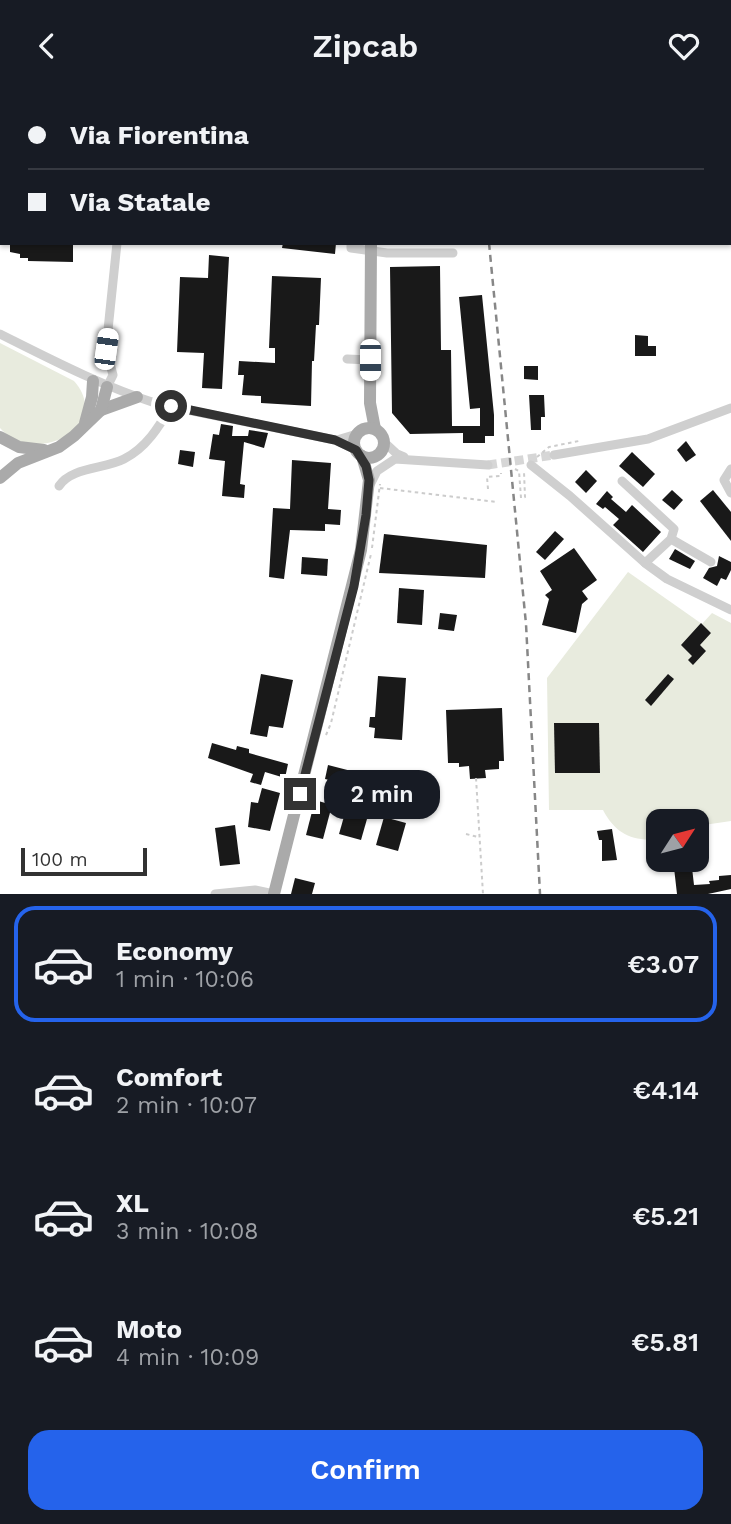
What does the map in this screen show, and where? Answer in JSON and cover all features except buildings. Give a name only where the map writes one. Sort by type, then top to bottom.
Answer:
[{"type":"main road","points":[[371,246],[370,403],[365,431],[354,442],[373,485]]},
{"type":"main road","points":[[85,424],[93,380]]},
{"type":"main road","points":[[102,410],[107,387]]},
{"type":"main road","points":[[0,478],[18,463],[67,442],[102,410],[137,397]]},
{"type":"main road","points":[[274,894],[354,586],[378,456],[384,442],[382,434],[365,431]]},
{"type":"main road","points":[[0,437],[19,447],[48,450]]},
{"type":"main road","points":[[359,453],[369,459],[378,456]]},
{"type":"street","points":[[107,387],[113,375],[106,349],[117,245]]},
{"type":"street","points":[[351,245],[351,248],[371,246],[387,253],[453,253]]},
{"type":"street","points":[[3,335],[107,387],[137,397],[335,440],[359,453]]},
{"type":"street","points":[[347,359],[370,360]]},
{"type":"street","points":[[59,486],[67,477],[113,464],[132,455],[149,440],[171,406]]},
{"type":"street","points":[[554,455],[648,439],[731,408]]},
{"type":"street","points":[[335,440],[365,431]]},
{"type":"street","points":[[384,442],[397,454],[412,459]]},
{"type":"street","points":[[378,456],[458,465],[488,465]]},
{"type":"street","points":[[373,485],[377,471],[395,459]]},
{"type":"street","points":[[530,465],[570,496],[645,563],[676,584],[731,610]]},
{"type":"street","points":[[731,469],[724,480],[731,493]]},
{"type":"street","points":[[622,481],[671,526],[674,532],[671,539],[645,563]]},
{"type":"street","points":[[671,539],[712,562]]},
{"type":"street","points":[[215,894],[255,890],[274,894]]},
{"type":"path","points":[[515,468],[519,471],[521,498],[526,497],[523,474],[530,465],[549,447],[578,441]]},
{"type":"path","points":[[488,489],[487,477],[501,476],[502,473]]},
{"type":"path","points":[[373,485],[497,502]]},
{"type":"path","points":[[476,778],[483,894]]},
{"type":"path","points":[[466,834],[480,837]]},
{"type":"shaded area","points":[[0,343],[74,381],[84,398],[84,413],[77,426],[65,436],[49,443],[32,444],[15,439],[0,428]]},
{"type":"shaded area","points":[[628,572],[702,624],[712,613],[731,623],[731,821],[709,824],[709,809],[646,809],[646,840],[632,837],[619,830],[603,810],[549,810],[547,678]]},
{"type":"tunnel","points":[[488,465],[554,455]]},
{"type":"railway","points":[[489,245],[526,624],[540,894]]},
{"type":"route","points":[[171,406],[335,440],[356,450],[362,456],[369,475],[361,550],[351,599],[300,794]]}]
